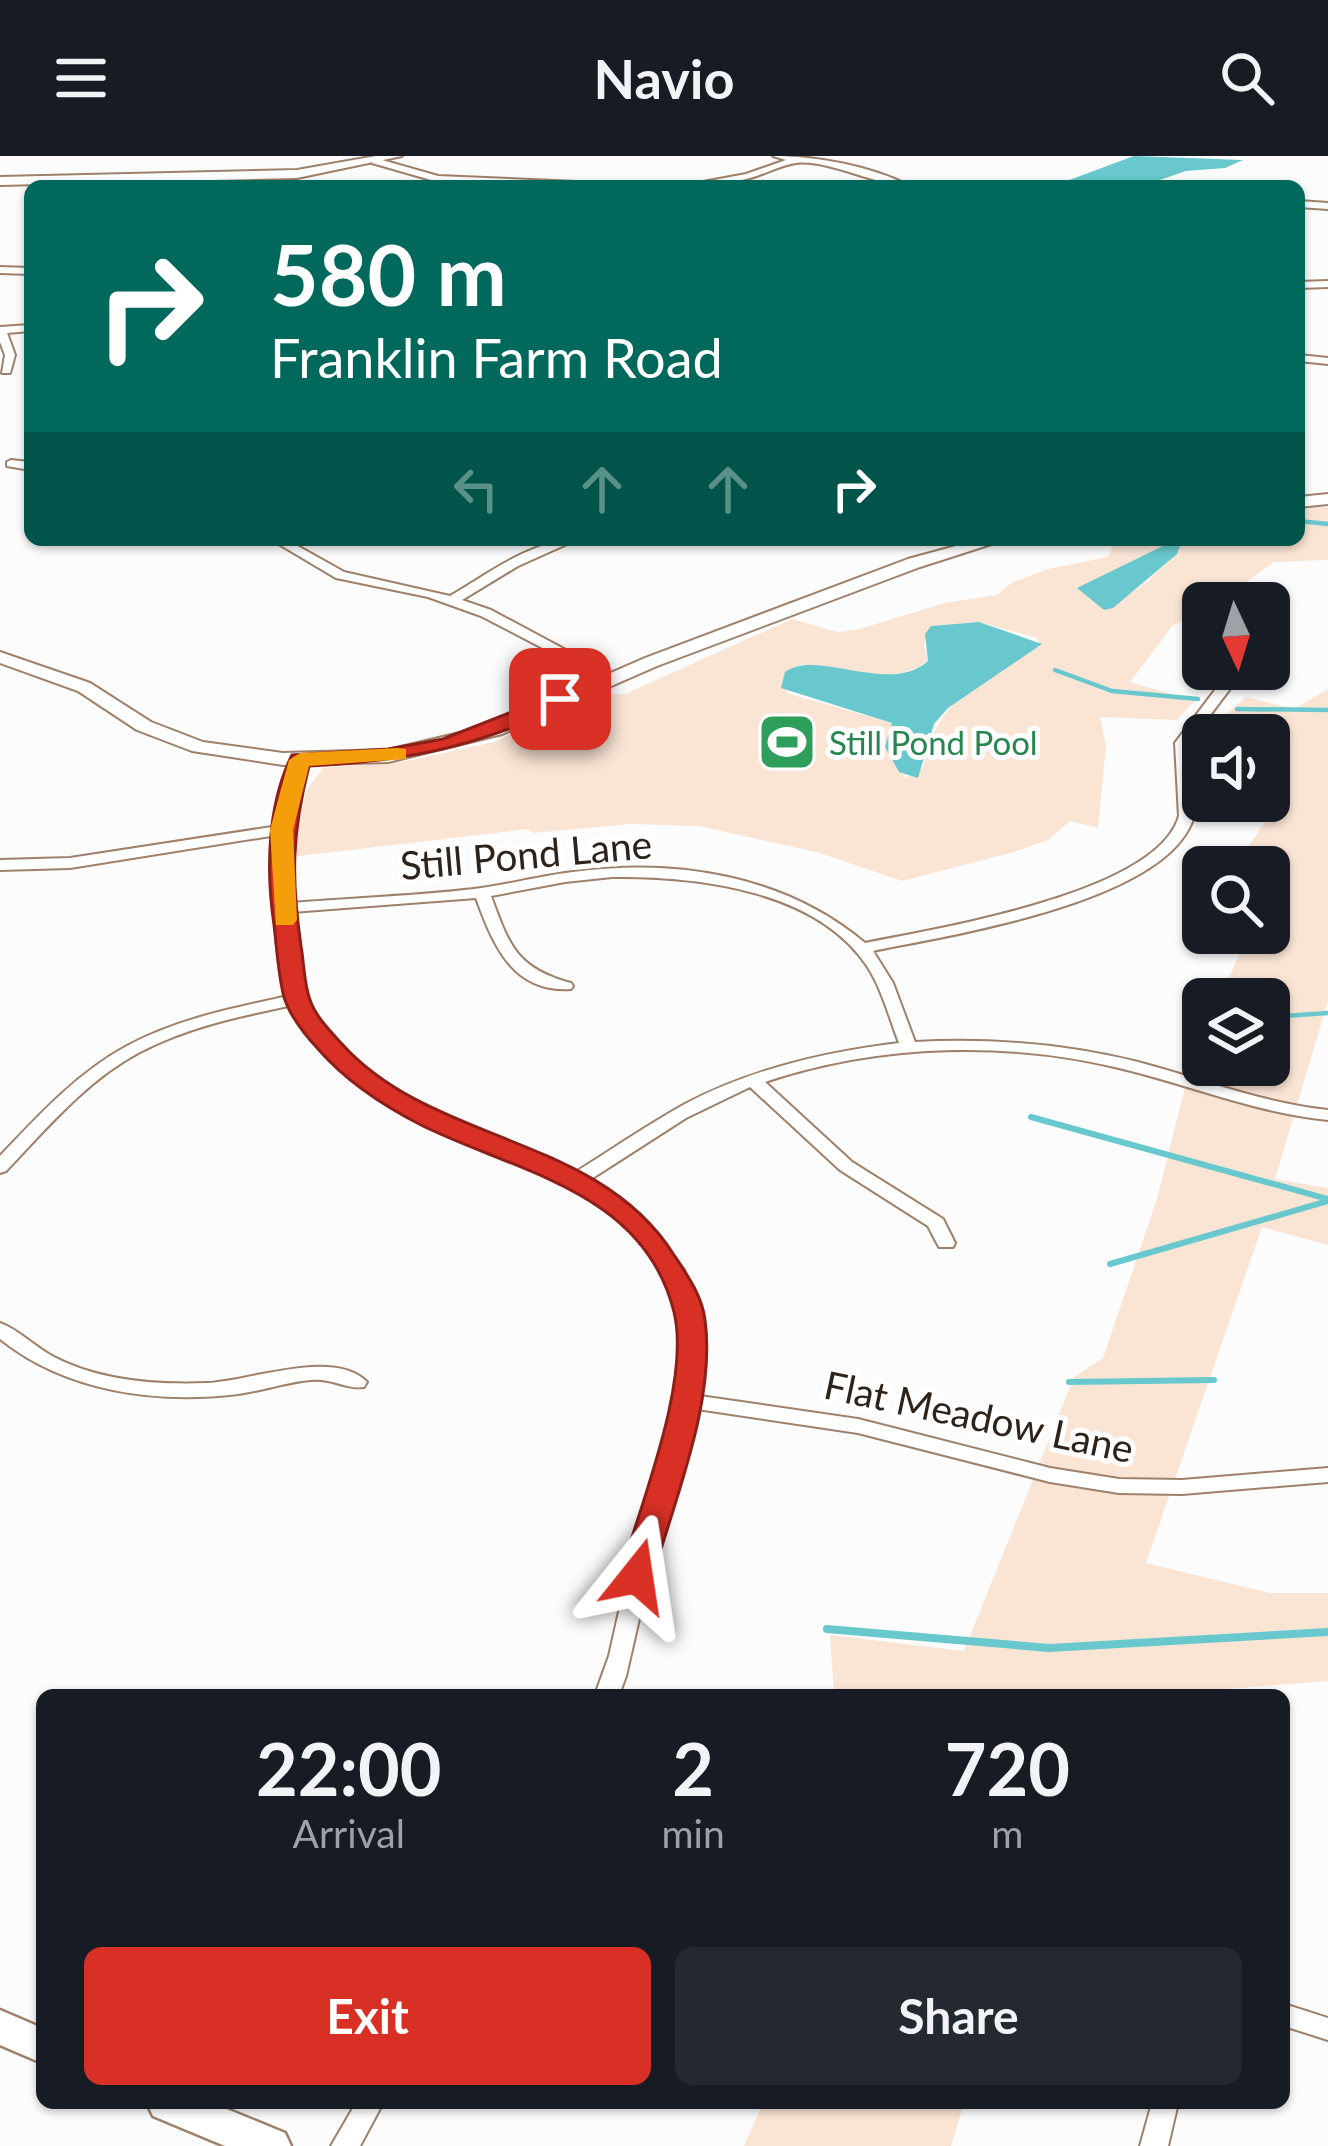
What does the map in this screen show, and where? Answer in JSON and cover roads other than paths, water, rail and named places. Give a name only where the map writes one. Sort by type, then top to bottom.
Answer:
[{"type":"main road","points":[[0,2027],[36,2043]]},
{"type":"main road","points":[[182,2109],[271,2146]]},
{"type":"street","points":[[42,180],[297,174],[396,156]]},
{"type":"street","points":[[777,156],[886,180]]},
{"type":"street","points":[[375,160],[440,180]]},
{"type":"street","points":[[724,180],[795,160]]},
{"type":"street","points":[[1321,192],[1323,205]]},
{"type":"street","points":[[0,330],[10,356],[6,371]]},
{"type":"street","points":[[10,464],[24,465]]},
{"type":"street","points":[[289,546],[340,575],[453,600],[611,677]]},
{"type":"street","points":[[453,600],[514,562],[555,546]]},
{"type":"street","points":[[0,658],[83,687],[143,726],[227,753],[300,760],[388,756],[447,745],[507,725],[611,677],[914,563],[975,546]]},
{"type":"street","points":[[862,950],[1087,893],[1151,864],[1173,844],[1187,817],[1180,759],[1189,729],[1221,690]]},
{"type":"street","points":[[300,760],[282,830],[284,908],[297,999],[329,1048],[373,1086],[431,1119],[578,1179],[627,1214],[650,1238],[681,1288],[694,1344],[688,1401],[646,1538],[627,1634],[609,1689]]},
{"type":"street","points":[[0,866],[73,864],[176,842],[282,830]]},
{"type":"street","name":"Still Pond Lane","points":[[284,908],[482,892],[609,873],[697,877],[795,904],[862,950],[882,977],[909,1048]]},
{"type":"street","points":[[482,892],[510,961],[531,977],[565,986]]},
{"type":"street","points":[[0,1167],[87,1077],[128,1048],[207,1017],[297,999]]},
{"type":"street","points":[[578,1179],[694,1107],[753,1081],[833,1059],[909,1048],[985,1046],[1065,1053],[1145,1069],[1270,1107],[1328,1114]]},
{"type":"street","points":[[753,1081],[846,1166],[936,1222],[946,1243]]},
{"type":"street","points":[[0,1329],[55,1364],[134,1386],[211,1390],[321,1372],[357,1382]]},
{"type":"street","name":"Flat Meadow Lane","points":[[688,1401],[858,1426],[1050,1475],[1120,1486],[1182,1487],[1328,1475]]},
{"type":"street","points":[[1290,2017],[1328,2029]]},
{"type":"street","points":[[345,2146],[367,2109]]},
{"type":"street","points":[[1154,2146],[1163,2109]]},
{"type":"water","points":[[1134,156],[1243,160],[1160,180],[1069,180]]},
{"type":"water","points":[[1163,546],[1180,546],[1177,554],[1113,608],[1104,610],[1077,588]]},
{"type":"water","points":[[979,622],[1042,644],[948,708],[934,724],[918,778],[899,772],[885,747],[892,723],[781,688],[785,672],[799,666],[874,674],[912,671],[928,661],[925,634],[931,626]]},
{"type":"waterway","points":[[1305,522],[1328,524]]},
{"type":"waterway","points":[[1055,670],[1112,691],[1198,699]]},
{"type":"waterway","points":[[1237,709],[1328,710]]},
{"type":"waterway","points":[[1290,1016],[1328,1013]]},
{"type":"waterway","points":[[1031,1117],[1328,1199]]},
{"type":"waterway","points":[[1110,1264],[1328,1201]]},
{"type":"waterway","points":[[1069,1382],[1214,1380]]},
{"type":"waterway","points":[[827,1629],[1049,1648],[1328,1632]]},
{"type":"place","name":"Still Pond Pool","points":[[787,742]]}]
